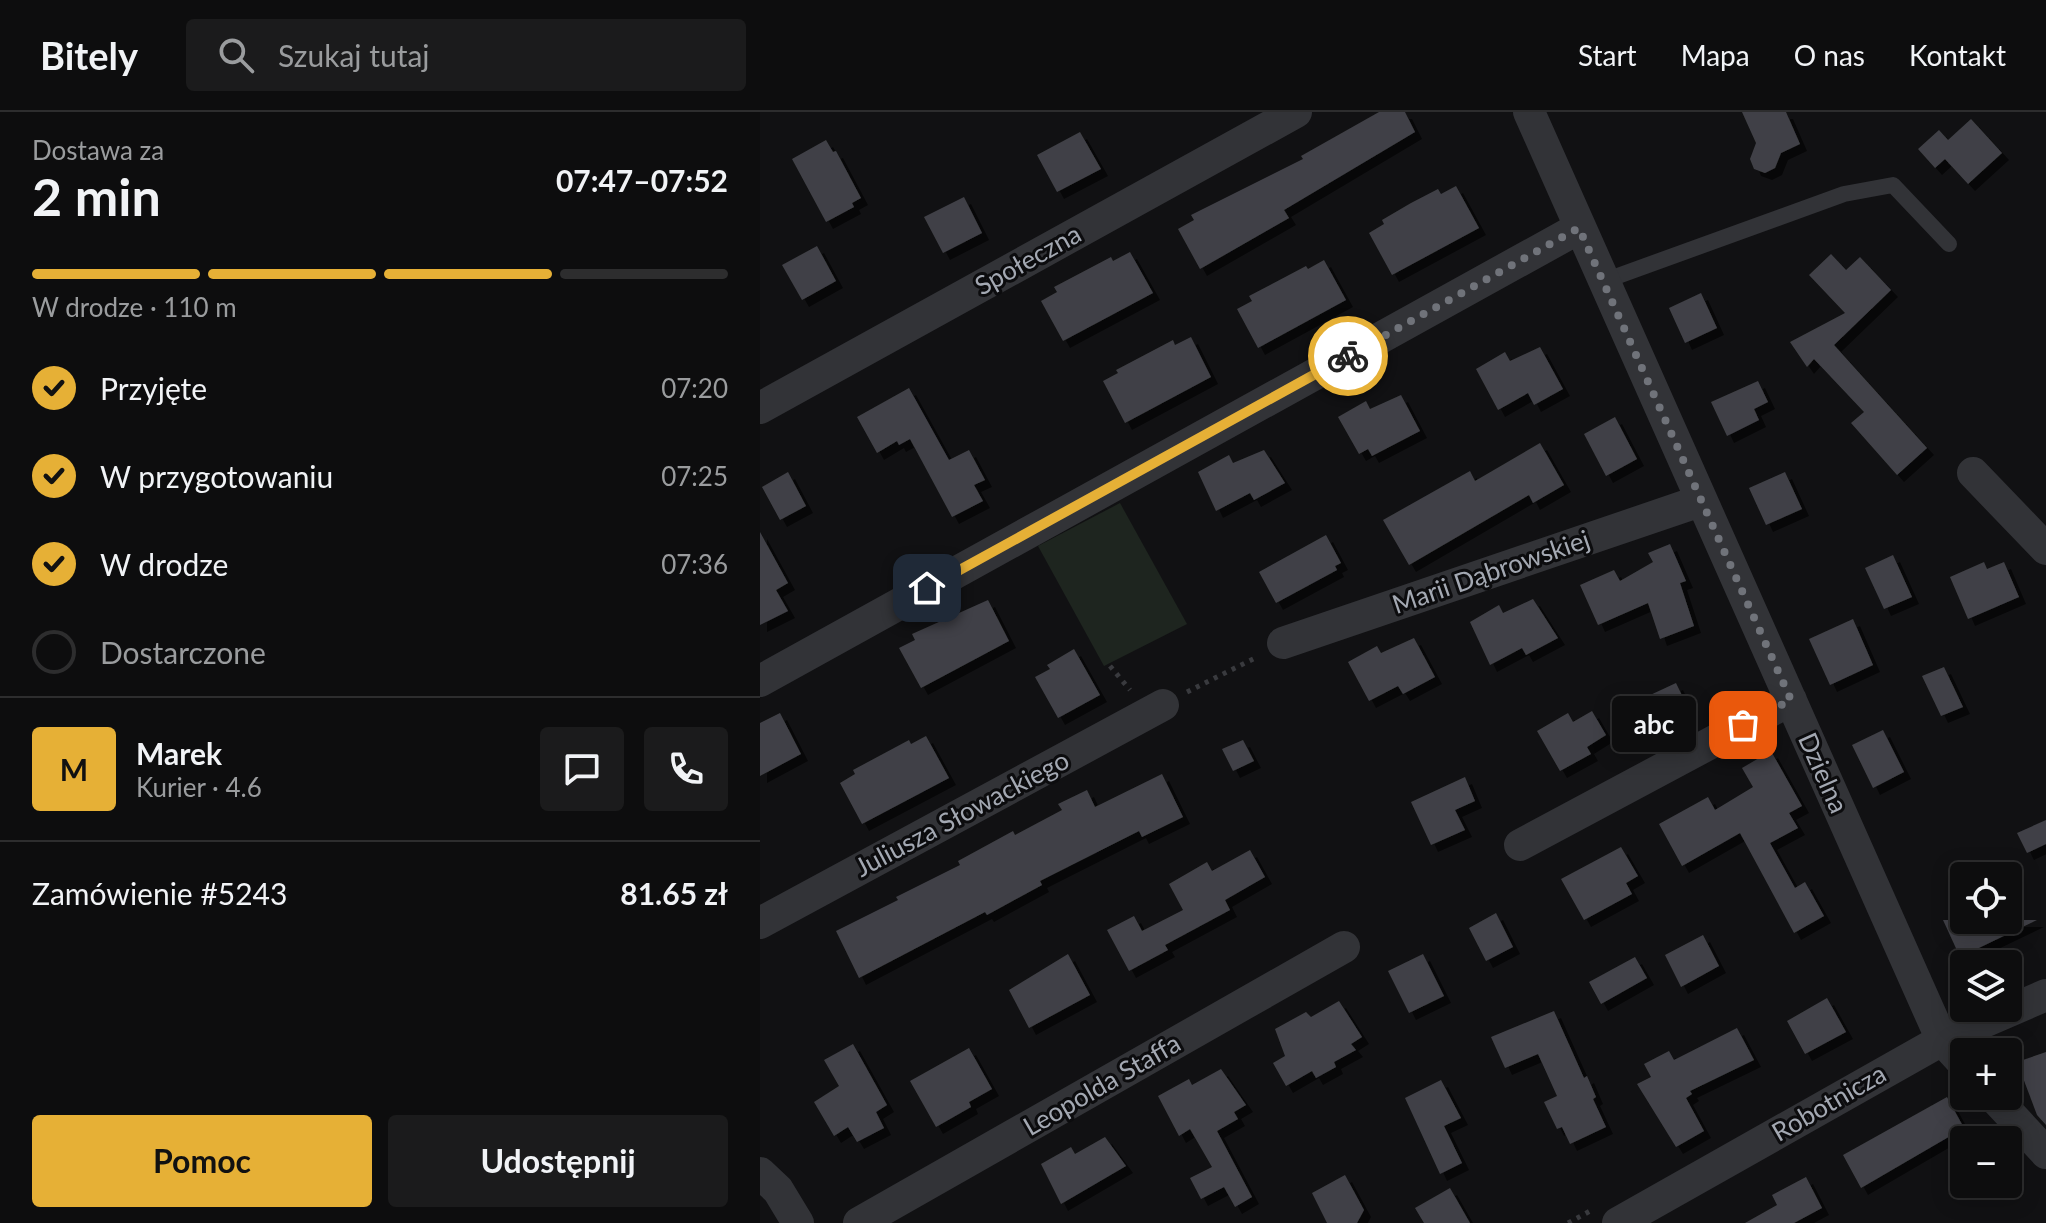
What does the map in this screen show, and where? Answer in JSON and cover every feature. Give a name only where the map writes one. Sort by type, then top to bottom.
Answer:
[{"type":"street","name":"Społeczna","points":[[760,408],[1296,112]]},
{"type":"street","name":"Dzielna","points":[[1529,112],[1942,1040],[1950,1049]]},
{"type":"street","points":[[760,681],[1579,228]]},
{"type":"street","points":[[1973,473],[2046,549]]},
{"type":"street","name":"Marii Dąbrowskiej","points":[[1283,643],[1700,501]]},
{"type":"street","points":[[1520,845],[1791,700]]},
{"type":"street","name":"Juliusza Słowackiego","points":[[760,923],[1163,705]]},
{"type":"street","name":"Leopolda Staffa","points":[[859,1223],[1344,947]]},
{"type":"street","name":"Robotnicza","points":[[1618,1223],[1942,1040],[2046,995]]},
{"type":"street","points":[[2006,1110],[2046,1153]]},
{"type":"street","points":[[760,1173],[778,1190],[798,1223]]},
{"type":"lane","points":[[1604,281],[1844,194],[1893,185],[1949,244]]},
{"type":"path","points":[[1163,705],[1283,643]]},
{"type":"shaded area","points":[[1120,503],[1187,624],[1104,666],[1038,546]]},
{"type":"building","points":[[1379,112],[1405,112],[1415,132],[1284,210],[1289,218],[1200,269],[1178,229],[1194,220],[1191,215],[1303,159],[1301,156]]},
{"type":"building","points":[[1742,112],[1786,112],[1800,144],[1781,153],[1775,168],[1765,173],[1754,169],[1750,159],[1756,143]]},
{"type":"building","points":[[1971,119],[2002,153],[1968,184],[1945,159],[1935,168],[1918,149],[1939,130],[1948,140]]},
{"type":"building","points":[[1080,132],[1101,169],[1057,192],[1037,155]]},
{"type":"building","points":[[826,140],[833,152],[836,151],[861,198],[852,203],[854,207],[826,222],[792,159]]},
{"type":"building","points":[[1456,186],[1479,228],[1392,275],[1369,233],[1384,224],[1382,220],[1411,203],[1438,189],[1441,194]]},
{"type":"building","points":[[964,197],[982,233],[943,253],[924,217]]},
{"type":"building","points":[[817,246],[836,281],[802,300],[782,265]]},
{"type":"building","points":[[1130,252],[1153,293],[1063,341],[1041,301],[1057,292],[1054,287],[1111,257],[1113,261]]},
{"type":"building","points":[[1831,254],[1846,270],[1860,257],[1891,290],[1834,345],[1927,448],[1897,475],[1851,423],[1864,412],[1814,359],[1807,367],[1790,342],[1845,313],[1809,275]]},
{"type":"building","points":[[1324,260],[1346,300],[1258,348],[1237,309],[1252,301],[1249,296]]},
{"type":"building","points":[[1701,293],[1717,328],[1685,343],[1669,308]]},
{"type":"building","points":[[1191,337],[1211,377],[1125,423],[1103,381],[1118,373],[1116,370],[1173,340],[1175,345]]},
{"type":"building","points":[[1540,347],[1563,389],[1534,405],[1528,393],[1498,410],[1476,369],[1505,352],[1510,361]]},
{"type":"building","points":[[1758,381],[1768,402],[1754,409],[1759,420],[1727,436],[1711,402]]},
{"type":"building","points":[[909,388],[949,460],[969,450],[985,480],[974,485],[983,501],[952,517],[910,439],[899,445],[897,441],[877,453],[857,417]]},
{"type":"building","points":[[1401,395],[1420,431],[1372,456],[1368,449],[1359,454],[1338,417],[1366,401],[1370,409]]},
{"type":"building","points":[[1615,417],[1637,459],[1606,476],[1584,434]]},
{"type":"building","points":[[1540,443],[1564,485],[1533,503],[1529,495],[1409,565],[1383,520],[1470,471],[1475,481]]},
{"type":"building","points":[[1264,450],[1285,483],[1254,500],[1250,493],[1216,511],[1198,472],[1229,455],[1233,463]]},
{"type":"building","points":[[788,472],[806,506],[780,520],[762,487]]},
{"type":"building","points":[[1785,472],[1802,509],[1766,525],[1749,488]]},
{"type":"building","points":[[760,532],[788,583],[776,590],[788,611],[760,625]]},
{"type":"building","points":[[1326,535],[1341,563],[1335,566],[1337,570],[1276,603],[1259,572]]},
{"type":"building","points":[[1670,544],[1686,581],[1680,583],[1694,626],[1660,639],[1648,603],[1598,625],[1580,585],[1614,570],[1620,581],[1653,562],[1648,553]]},
{"type":"building","points":[[1893,555],[1912,597],[1884,609],[1865,568]]},
{"type":"building","points":[[1984,562],[1987,569],[2004,562],[2019,597],[1968,619],[1950,577]]},
{"type":"building","points":[[1533,599],[1558,638],[1526,655],[1522,648],[1490,665],[1470,622],[1499,605],[1503,613]]},
{"type":"building","points":[[988,600],[1009,641],[921,688],[899,648],[915,640],[912,634]]},
{"type":"building","points":[[1853,619],[1873,665],[1830,685],[1809,639]]},
{"type":"building","points":[[1414,638],[1435,677],[1403,694],[1398,686],[1369,701],[1348,662],[1377,646],[1381,653]]},
{"type":"building","points":[[1074,649],[1100,695],[1058,718],[1035,677],[1050,669],[1047,665]]},
{"type":"building","points":[[1944,667],[1963,707],[1941,716],[1922,676]]},
{"type":"building","points":[[1676,683],[1690,712],[1646,733],[1633,703]]},
{"type":"building","points":[[1592,711],[1606,735],[1587,747],[1591,754],[1560,771],[1537,731],[1568,713],[1573,722]]},
{"type":"building","points":[[780,713],[801,754],[760,776],[760,723]]},
{"type":"building","points":[[1883,730],[1904,772],[1873,788],[1852,745]]},
{"type":"building","points":[[926,736],[949,778],[862,824],[840,783],[855,774],[853,770],[909,740],[911,744]]},
{"type":"building","points":[[1243,740],[1254,761],[1233,771],[1222,749]]},
{"type":"building","points":[[1771,751],[1802,806],[1789,813],[1798,828],[1770,843],[1795,888],[1805,882],[1824,916],[1794,933],[1740,833],[1682,866],[1659,824],[1708,797],[1715,810],[1753,787],[1742,768]]},
{"type":"building","points":[[1162,774],[1183,817],[1142,837],[1139,831],[1040,881],[1042,885],[987,915],[985,912],[859,978],[836,931],[960,865],[958,861],[1013,831],[1015,835],[1062,810],[1058,804],[1087,790],[1095,807]]},
{"type":"building","points":[[1465,777],[1475,801],[1455,810],[1465,830],[1431,845],[1411,802]]},
{"type":"building","points":[[2046,820],[2046,844],[2027,853],[2017,833]]},
{"type":"building","points":[[1621,847],[1638,876],[1626,883],[1632,894],[1584,920],[1561,879]]},
{"type":"building","points":[[1250,850],[1265,877],[1225,900],[1230,910],[1165,945],[1168,950],[1129,971],[1107,930],[1134,916],[1142,931],[1183,910],[1169,884],[1207,862],[1212,871]]},
{"type":"building","points":[[1496,913],[1513,947],[1486,961],[1469,928]]},
{"type":"building","points":[[1943,920],[1950,920],[1950,934],[2008,934],[1975,950],[1957,950]]},
{"type":"building","points":[[2022,920],[2037,920],[2022,927]]},
{"type":"building","points":[[1703,935],[1719,966],[1681,987],[1665,955]]},
{"type":"building","points":[[1068,954],[1090,995],[1029,1028],[1009,990]]},
{"type":"building","points":[[1423,954],[1444,996],[1409,1013],[1388,971]]},
{"type":"building","points":[[1635,957],[1647,978],[1601,1004],[1589,982]]},
{"type":"building","points":[[1827,998],[1846,1032],[1805,1054],[1787,1021]]},
{"type":"building","points":[[1339,1001],[1362,1037],[1351,1044],[1356,1050],[1334,1062],[1336,1067],[1316,1078],[1312,1071],[1286,1086],[1273,1063],[1285,1056],[1275,1029],[1306,1012],[1311,1017]]},
{"type":"building","points":[[1554,1011],[1584,1078],[1587,1076],[1596,1097],[1593,1099],[1606,1127],[1570,1144],[1562,1127],[1557,1129],[1544,1102],[1557,1096],[1538,1054],[1505,1068],[1491,1037]]},
{"type":"building","points":[[1737,1028],[1754,1060],[1690,1091],[1692,1094],[1686,1098],[1704,1131],[1676,1147],[1637,1084],[1651,1077],[1644,1064],[1669,1051],[1674,1060]]},
{"type":"building","points":[[853,1044],[887,1105],[876,1112],[884,1128],[857,1142],[848,1127],[834,1136],[814,1102],[839,1086],[824,1060]]},
{"type":"building","points":[[969,1048],[992,1089],[969,1102],[971,1107],[936,1127],[910,1081]]},
{"type":"building","points":[[2046,1052],[2046,1125],[2037,1115],[2022,1075],[2022,1060]]},
{"type":"building","points":[[1221,1069],[1246,1105],[1234,1112],[1238,1119],[1217,1131],[1252,1197],[1235,1207],[1224,1187],[1201,1199],[1190,1178],[1212,1167],[1190,1129],[1179,1136],[1158,1096],[1189,1079],[1192,1085]]},
{"type":"building","points":[[1441,1080],[1461,1118],[1444,1126],[1462,1163],[1440,1174],[1405,1098]]},
{"type":"building","points":[[1947,1097],[1950,1110],[1954,1110],[1963,1126],[1950,1126],[1950,1136],[1861,1188],[1843,1155]]},
{"type":"building","points":[[1105,1137],[1126,1166],[1061,1204],[1041,1164],[1071,1147],[1075,1154]]},
{"type":"building","points":[[1345,1175],[1364,1210],[1357,1223],[1327,1223],[1312,1193]]},
{"type":"building","points":[[1806,1177],[1822,1208],[1794,1223],[1745,1223],[1777,1205],[1772,1195]]},
{"type":"building","points":[[1450,1188],[1470,1223],[1424,1223],[1415,1208]]},
{"type":"way so far","points":[[1348,356],[1579,228],[1791,700],[1743,725]]},
{"type":"place","name":"abc","points":[[1743,725]]},
{"type":"route","points":[[927,588],[1348,356]]}]
